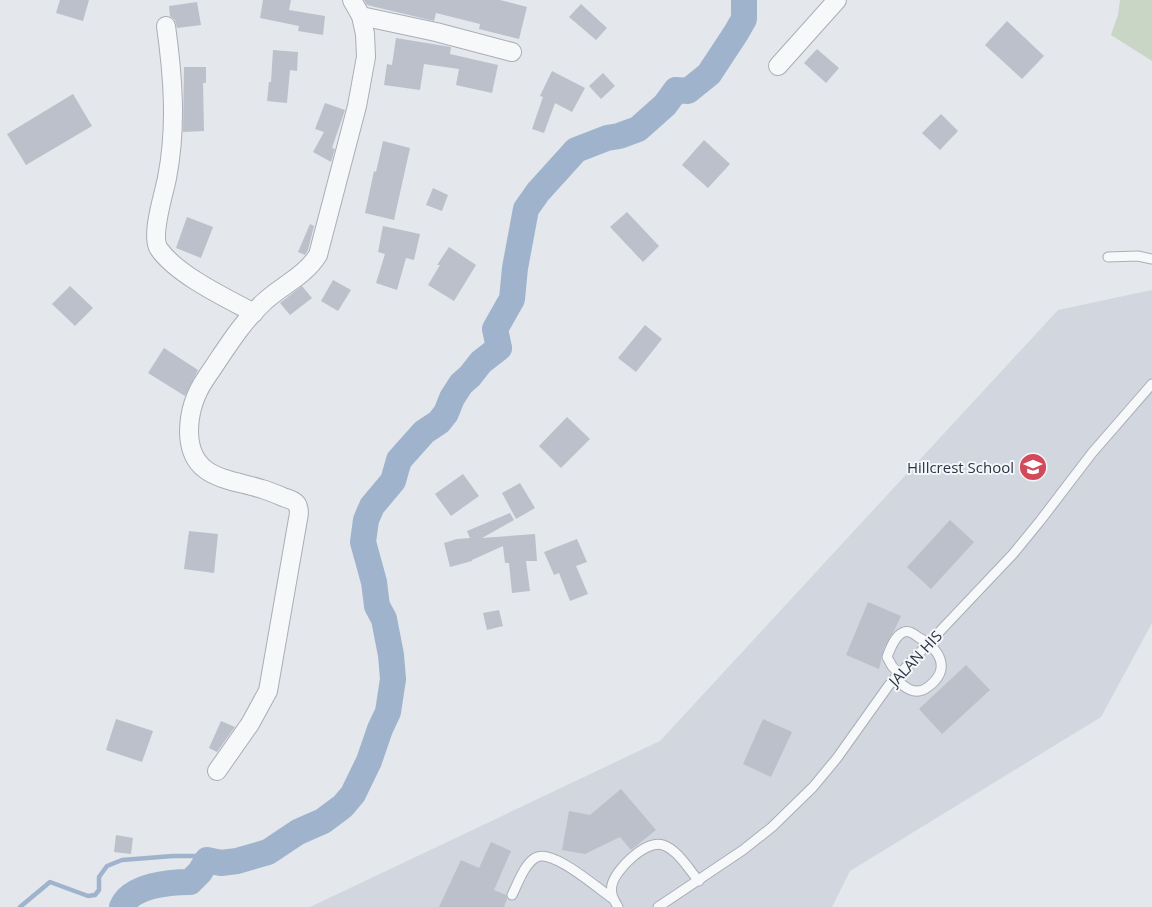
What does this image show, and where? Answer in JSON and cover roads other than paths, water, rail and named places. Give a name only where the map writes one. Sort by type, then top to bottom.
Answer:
[{"type":"street","points":[[218,771],[250,724],[268,691],[299,508],[296,502],[263,489],[218,478],[203,468],[196,461],[190,447],[189,424],[193,405],[202,384],[241,327],[264,302],[305,270],[318,255],[363,80],[366,57],[365,34],[361,16],[352,0]]},
{"type":"street","points":[[778,66],[837,0]]},
{"type":"street","points":[[361,16],[436,32],[512,52]]},
{"type":"street","points":[[166,26],[172,72],[172,154],[156,233],[158,247],[168,259],[200,283],[254,313]]},
{"type":"lane","points":[[1108,257],[1138,256],[1152,259]]},
{"type":"lane","name":"JALAN HIS","points":[[658,907],[743,850],[772,827],[813,787],[838,758],[897,676],[1013,554],[1092,453],[1152,384]]},
{"type":"lane","points":[[904,632],[909,632],[929,643],[937,652],[942,663],[942,668],[934,682],[921,692],[911,691],[897,676],[888,657],[897,637],[904,632]]},
{"type":"lane","points":[[612,898],[612,884],[624,865],[646,848],[656,844],[670,849],[698,881]]},
{"type":"lane","points":[[512,894],[527,866],[536,857],[544,855],[558,860],[612,898],[618,907]]},
{"type":"waterway","points":[[122,907],[127,900],[142,889],[162,884],[190,882],[200,872],[207,860],[221,863],[237,861],[268,852],[298,832],[323,821],[343,806],[353,794],[369,761],[388,712],[393,679],[391,655],[384,619],[377,606],[374,582],[363,542],[366,520],[372,506],[393,481],[399,460],[424,432],[439,422],[446,413],[452,398],[461,384],[481,362],[499,348],[495,329],[512,299],[515,268],[526,209],[538,192],[576,150],[638,129],[665,105],[676,90],[688,91],[709,74],[744,19],[744,0]]},
{"type":"waterway","points":[[20,907],[50,882],[88,896],[95,895],[99,890],[99,877],[107,866],[122,860],[173,856],[201,856],[207,860]]},
{"type":"place","name":"Hillcrest School","points":[[1033,467]]}]
